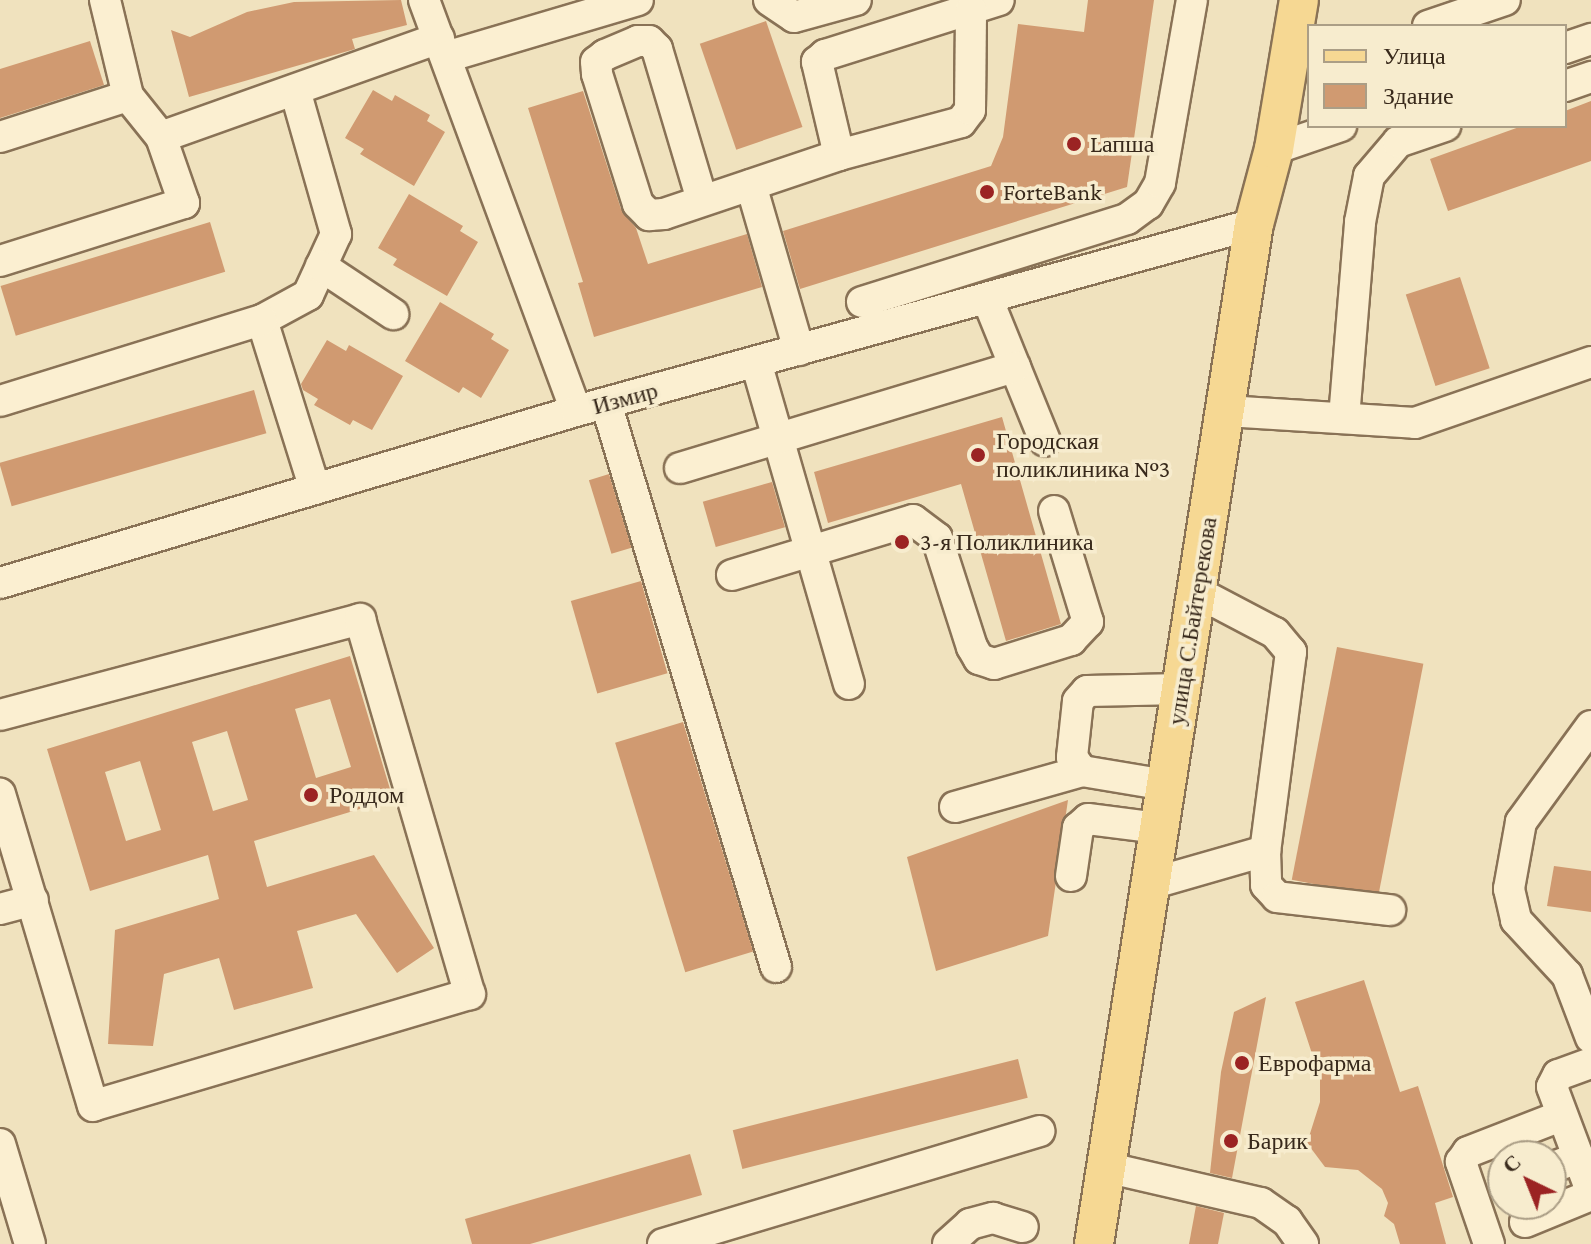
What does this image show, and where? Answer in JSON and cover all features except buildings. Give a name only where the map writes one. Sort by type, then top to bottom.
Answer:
[{"type":"main road","name":"улица С.Байтерекова","points":[[1094,1244],[1254,224],[1299,69],[1299,0]]},
{"type":"street","points":[[0,261],[184,203],[161,137],[128,96],[105,0]]},
{"type":"street","points":[[424,0],[576,411]]},
{"type":"street","points":[[161,137],[295,90],[443,48],[638,0]]},
{"type":"street","points":[[769,0],[794,17],[856,0]]},
{"type":"street","points":[[862,302],[1127,219],[1148,204],[1160,183],[1192,0]]},
{"type":"street","points":[[1415,24],[1418,0]]},
{"type":"street","points":[[1434,24],[1505,0]]},
{"type":"street","points":[[702,200],[657,49],[649,41],[638,41],[605,55],[596,62],[597,74],[638,204],[649,215],[702,200],[751,185],[839,155],[961,122],[970,110],[985,5],[825,55],[817,62],[839,155]]},
{"type":"street","points":[[1567,47],[1591,39]]},
{"type":"street","points":[[1567,85],[1591,77]]},
{"type":"street","points":[[0,401],[262,320],[308,295],[336,234],[295,90]]},
{"type":"street","points":[[0,137],[128,96]]},
{"type":"street","points":[[1274,149],[1335,128]]},
{"type":"street","points":[[1344,418],[1360,222],[1369,176],[1398,142],[1439,128]]},
{"type":"street","points":[[751,185],[799,350]]},
{"type":"street","name":"Измир","points":[[0,583],[576,411],[1254,224]]},
{"type":"street","points":[[321,266],[393,314]]},
{"type":"street","points":[[987,298],[1045,441]]},
{"type":"street","points":[[262,320],[315,489]]},
{"type":"street","points":[[756,362],[849,684]]},
{"type":"street","points":[[1226,411],[1415,423],[1591,362]]},
{"type":"street","points":[[680,468],[1015,367]]},
{"type":"street","points":[[606,403],[776,967]]},
{"type":"street","points":[[732,575],[913,520],[928,527],[937,538],[972,647],[979,659],[994,664],[1071,640],[1088,622],[1054,511]]},
{"type":"street","points":[[1197,592],[1275,633],[1291,652],[1265,851],[1266,885],[1277,897],[1390,910]]},
{"type":"street","points":[[0,715],[360,619],[470,994],[93,1106],[0,794]]},
{"type":"street","points":[[1082,771],[1072,757],[1078,701],[1087,691],[1182,689]]},
{"type":"street","points":[[1591,726],[1521,822],[1509,889],[1516,920],[1567,975],[1591,1038]]},
{"type":"street","points":[[955,807],[1082,771],[1166,785]]},
{"type":"street","points":[[1071,876],[1078,828],[1088,819],[1159,828]]},
{"type":"street","points":[[1150,884],[1265,851]]},
{"type":"street","points":[[0,909],[33,900]]},
{"type":"street","points":[[1563,1140],[1552,1080],[1591,1063]]},
{"type":"street","points":[[1489,1244],[1461,1162],[1468,1152],[1561,1116]]},
{"type":"street","points":[[663,1244],[1039,1131]]},
{"type":"street","points":[[0,1144],[30,1244]]},
{"type":"street","points":[[1525,1222],[1591,1193],[1567,1165]]},
{"type":"street","points":[[1105,1167],[1261,1203],[1287,1221],[1303,1244]]},
{"type":"street","points":[[948,1244],[970,1224],[993,1218],[1023,1227]]},
{"type":"place","name":"Lапша","points":[[1074,144]]},
{"type":"place","name":"ForteBank","points":[[987,192]]},
{"type":"place","name":"Городская поликлиника №3","points":[[978,455]]},
{"type":"place","name":"3-я Поликлиника","points":[[902,542]]},
{"type":"place","name":"Роддом","points":[[311,795]]},
{"type":"place","name":"Еврофарма","points":[[1242,1063]]},
{"type":"place","name":"Барик","points":[[1231,1141]]}]
